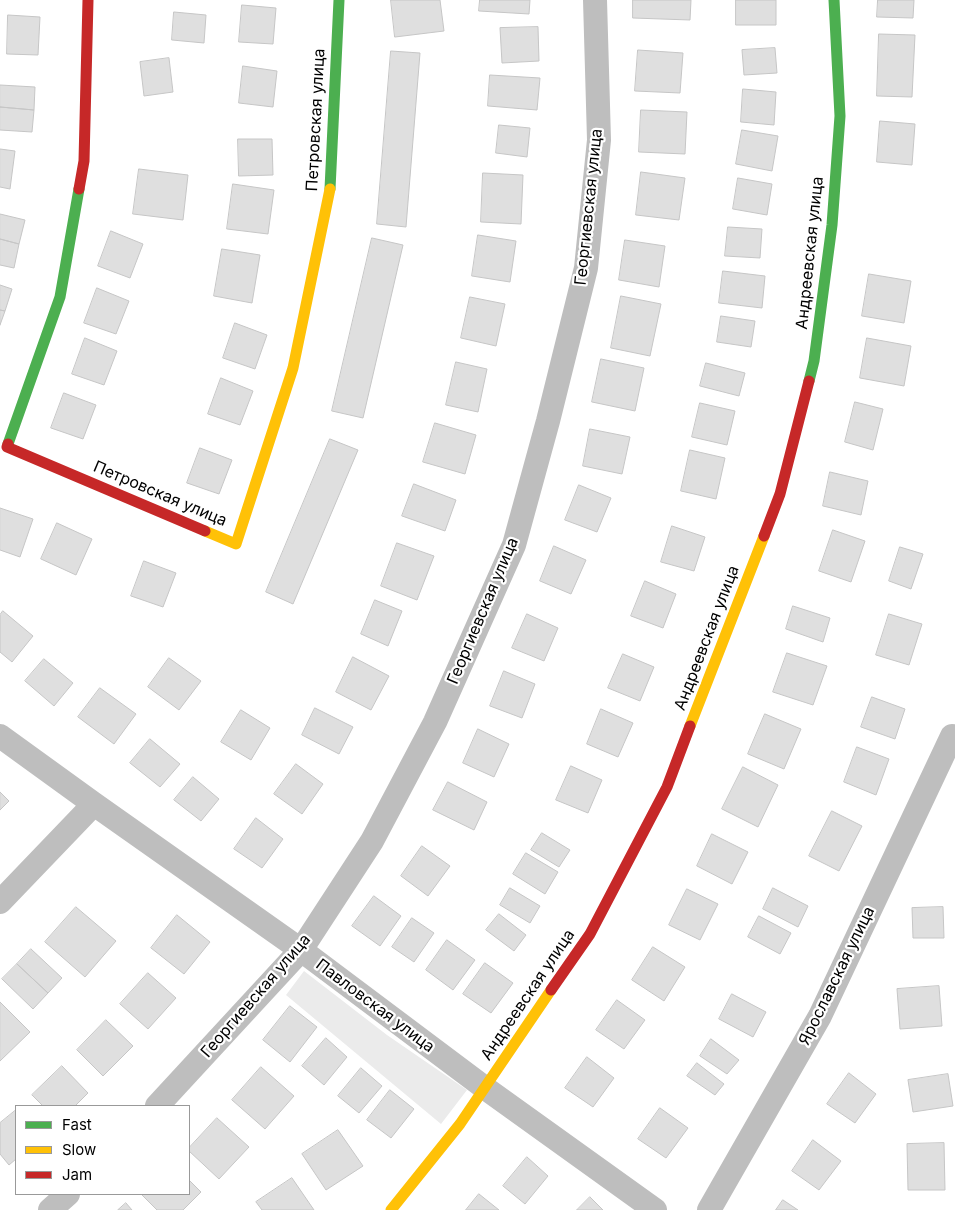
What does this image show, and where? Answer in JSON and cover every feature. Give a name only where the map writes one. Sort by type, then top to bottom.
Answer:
[{"type":"street","name":"Петровская улица","points":[[88,0],[84,161],[60,297],[7,448],[236,544],[293,368],[330,188],[339,0]]},
{"type":"street","name":"Георгиевская улица","points":[[158,1105],[301,950],[372,841],[435,722],[514,545],[548,421],[586,268],[599,140],[596,0]]},
{"type":"street","name":"Андреевская улица","points":[[391,1210],[460,1124],[590,934],[667,787],[780,494],[814,361],[832,225],[840,116],[834,0]]},
{"type":"street","name":"Павловская улица","points":[[0,736],[301,950],[485,1088],[655,1210]]},
{"type":"street","name":"Ярославская улица","points":[[709,1210],[820,1016],[952,736]]},
{"type":"street","points":[[0,902],[94,804]]},
{"type":"street","points":[[50,1210],[67,1195]]},
{"type":"shaded area","points":[[304,971],[387,1035],[467,1090],[441,1124],[286,995]]},
{"type":"building","points":[[391,0],[440,0],[444,31],[395,37]]},
{"type":"building","points":[[480,0],[530,0],[529,14],[479,11]]},
{"type":"building","points":[[633,0],[691,0],[690,20],[633,18]]},
{"type":"building","points":[[736,0],[776,0],[776,25],[736,25]]},
{"type":"building","points":[[878,0],[914,0],[913,18],[877,17]]},
{"type":"building","points":[[242,5],[276,8],[273,44],[239,42]]},
{"type":"building","points":[[174,12],[206,15],[204,43],[172,40]]},
{"type":"building","points":[[8,15],[40,17],[38,55],[7,54]]},
{"type":"building","points":[[538,27],[539,61],[502,63],[500,28]]},
{"type":"building","points":[[879,34],[915,35],[912,97],[877,96]]},
{"type":"building","points":[[775,48],[777,73],[744,75],[742,50]]},
{"type":"building","points":[[638,50],[683,53],[680,93],[635,91]]},
{"type":"building","points":[[391,51],[420,53],[406,227],[377,224]]},
{"type":"building","points":[[169,58],[173,92],[144,96],[140,62]]},
{"type":"building","points":[[243,66],[277,71],[273,107],[239,103]]},
{"type":"building","points":[[490,75],[540,78],[537,110],[488,106]]},
{"type":"building","points":[[0,85],[35,87],[34,110],[0,107]]},
{"type":"building","points":[[743,89],[776,92],[774,125],[741,122]]},
{"type":"building","points":[[0,107],[34,110],[32,132],[0,130]]},
{"type":"building","points":[[641,110],[687,112],[685,154],[639,152]]},
{"type":"building","points":[[880,121],[915,124],[912,165],[877,162]]},
{"type":"building","points":[[499,125],[530,128],[527,157],[496,153]]},
{"type":"building","points":[[742,130],[778,136],[772,171],[736,164]]},
{"type":"building","points":[[238,139],[272,139],[273,175],[239,176]]},
{"type":"building","points":[[0,149],[15,151],[10,189],[0,187]]},
{"type":"building","points":[[139,169],[188,175],[183,220],[133,214]]},
{"type":"building","points":[[641,172],[685,178],[679,220],[636,215]]},
{"type":"building","points":[[483,173],[523,175],[521,224],[481,222]]},
{"type":"building","points":[[738,178],[772,184],[767,215],[733,209]]},
{"type":"building","points":[[233,184],[274,190],[268,234],[227,229]]},
{"type":"building","points":[[0,214],[25,220],[19,244],[0,239]]},
{"type":"building","points":[[728,227],[762,229],[760,258],[725,256]]},
{"type":"building","points":[[111,231],[143,244],[130,278],[98,266]]},
{"type":"building","points":[[478,235],[516,241],[510,282],[472,276]]},
{"type":"building","points":[[372,238],[403,245],[363,418],[332,411]]},
{"type":"building","points":[[0,239],[19,244],[14,268],[0,265]]},
{"type":"building","points":[[625,240],[665,246],[659,287],[619,280]]},
{"type":"building","points":[[222,249],[260,255],[252,303],[214,296]]},
{"type":"building","points":[[723,271],[765,276],[762,308],[719,303]]},
{"type":"building","points":[[869,274],[911,281],[904,323],[862,316]]},
{"type":"building","points":[[0,285],[12,289],[5,311],[0,310]]},
{"type":"building","points":[[97,288],[129,301],[116,334],[84,323]]},
{"type":"building","points":[[621,296],[661,304],[650,356],[611,348]]},
{"type":"building","points":[[470,297],[505,304],[496,346],[461,338]]},
{"type":"building","points":[[0,310],[5,311],[0,325]]},
{"type":"building","points":[[721,316],[755,321],[751,347],[717,342]]},
{"type":"building","points":[[235,323],[267,335],[255,369],[223,358]]},
{"type":"building","points":[[85,338],[117,351],[104,385],[72,374]]},
{"type":"building","points":[[867,338],[911,346],[904,386],[860,378]]},
{"type":"building","points":[[601,359],[644,368],[635,411],[592,402]]},
{"type":"building","points":[[456,362],[487,369],[478,412],[446,405]]},
{"type":"building","points":[[706,363],[745,373],[739,396],[700,386]]},
{"type":"building","points":[[221,378],[253,391],[240,425],[208,414]]},
{"type":"building","points":[[64,393],[96,405],[83,439],[51,428]]},
{"type":"building","points":[[855,402],[883,409],[873,450],[845,442]]},
{"type":"building","points":[[700,403],[735,411],[727,445],[692,437]]},
{"type":"building","points":[[435,423],[476,435],[465,474],[423,462]]},
{"type":"building","points":[[590,429],[630,437],[622,474],[583,466]]},
{"type":"building","points":[[330,439],[358,450],[293,604],[266,592]]},
{"type":"building","points":[[200,448],[232,460],[219,494],[187,483]]},
{"type":"building","points":[[690,450],[725,458],[716,499],[681,491]]},
{"type":"building","points":[[830,472],[868,481],[861,515],[823,506]]},
{"type":"building","points":[[414,484],[456,500],[445,531],[402,516]]},
{"type":"building","points":[[579,485],[611,498],[597,532],[565,520]]},
{"type":"building","points":[[0,508],[33,519],[20,557],[0,550]]},
{"type":"building","points":[[57,523],[92,539],[76,575],[41,559]]},
{"type":"building","points":[[672,526],[705,537],[694,571],[661,562]]},
{"type":"building","points":[[833,530],[865,541],[851,582],[819,571]]},
{"type":"building","points":[[397,543],[434,556],[417,600],[381,586]]},
{"type":"building","points":[[554,546],[586,560],[571,594],[540,581]]},
{"type":"building","points":[[900,547],[923,554],[911,589],[889,581]]},
{"type":"building","points":[[144,561],[176,573],[163,607],[131,596]]},
{"type":"building","points":[[645,581],[676,594],[663,628],[631,616]]},
{"type":"building","points":[[375,600],[402,611],[388,646],[361,634]]},
{"type":"building","points":[[793,606],[830,618],[823,642],[786,629]]},
{"type":"building","points":[[3,611],[33,636],[12,662],[0,652],[0,615]]},
{"type":"building","points":[[527,614],[558,628],[544,661],[512,648]]},
{"type":"building","points":[[889,614],[922,624],[909,665],[876,655]]},
{"type":"building","points":[[787,653],[827,666],[813,705],[773,692]]},
{"type":"building","points":[[623,654],[654,667],[640,701],[608,688]]},
{"type":"building","points":[[353,657],[389,676],[371,710],[336,692]]},
{"type":"building","points":[[169,658],[201,681],[179,710],[148,687]]},
{"type":"building","points":[[44,659],[73,683],[54,706],[25,681]]},
{"type":"building","points":[[504,671],[535,684],[522,718],[490,706]]},
{"type":"building","points":[[100,688],[136,714],[114,744],[78,717]]},
{"type":"building","points":[[872,697],[905,709],[895,739],[861,727]]},
{"type":"building","points":[[315,708],[353,727],[339,754],[302,735]]},
{"type":"building","points":[[601,709],[633,723],[618,757],[587,744]]},
{"type":"building","points":[[241,710],[270,728],[251,760],[221,742]]},
{"type":"building","points":[[765,714],[801,729],[784,769],[748,754]]},
{"type":"building","points":[[478,729],[509,744],[494,777],[463,763]]},
{"type":"building","points":[[150,739],[180,764],[160,787],[130,763]]},
{"type":"building","points":[[857,747],[889,759],[876,795],[844,782]]},
{"type":"building","points":[[296,764],[323,784],[302,814],[274,794]]},
{"type":"building","points":[[571,766],[602,780],[588,813],[556,800]]},
{"type":"building","points":[[743,767],[778,785],[758,827],[722,809]]},
{"type":"building","points":[[193,777],[219,799],[201,821],[174,800]]},
{"type":"building","points":[[448,782],[487,802],[474,830],[433,810]]},
{"type":"building","points":[[0,792],[9,801],[0,810]]},
{"type":"building","points":[[832,811],[862,826],[839,871],[809,856]]},
{"type":"building","points":[[256,818],[283,839],[262,868],[234,849]]},
{"type":"building","points":[[542,833],[570,850],[559,867],[531,850]]},
{"type":"building","points":[[712,834],[748,852],[732,884],[697,866]]},
{"type":"building","points":[[422,846],[450,866],[428,896],[401,876]]},
{"type":"building","points":[[526,853],[558,872],[545,894],[513,874]]},
{"type":"building","points":[[510,888],[540,906],[530,923],[500,905]]},
{"type":"building","points":[[773,888],[808,906],[798,927],[763,909]]},
{"type":"building","points":[[687,889],[718,904],[700,940],[669,925]]},
{"type":"building","points":[[374,896],[401,916],[380,946],[352,926]]},
{"type":"building","points":[[76,907],[116,941],[85,977],[45,942]]},
{"type":"building","points":[[943,907],[944,938],[913,938],[912,908]]},
{"type":"building","points":[[499,914],[526,935],[514,951],[486,930]]},
{"type":"building","points":[[177,915],[210,942],[184,974],[151,948]]},
{"type":"building","points":[[759,916],[791,933],[780,954],[748,937]]},
{"type":"building","points":[[412,918],[434,933],[414,962],[392,947]]},
{"type":"building","points":[[447,940],[475,960],[453,990],[426,970]]},
{"type":"building","points":[[653,947],[685,967],[664,1001],[632,980]]},
{"type":"building","points":[[31,949],[62,978],[48,993],[17,964]]},
{"type":"building","points":[[485,963],[513,983],[491,1013],[463,994]]},
{"type":"building","points":[[17,964],[48,993],[33,1009],[2,979]]},
{"type":"building","points":[[148,973],[176,998],[148,1029],[120,1004]]},
{"type":"building","points":[[939,986],[942,1026],[900,1029],[897,989]]},
{"type":"building","points":[[732,994],[766,1012],[753,1037],[719,1019]]},
{"type":"building","points":[[617,1000],[645,1020],[624,1049],[596,1030]]},
{"type":"building","points":[[0,1002],[30,1032],[0,1061]]},
{"type":"building","points":[[290,1006],[317,1027],[290,1062],[263,1040]]},
{"type":"building","points":[[106,1020],[133,1046],[103,1076],[77,1050]]},
{"type":"building","points":[[326,1038],[347,1057],[324,1085],[302,1066]]},
{"type":"building","points":[[711,1039],[739,1060],[727,1074],[700,1056]]},
{"type":"building","points":[[587,1057],[614,1078],[593,1107],[565,1088]]},
{"type":"building","points":[[697,1063],[724,1084],[715,1095],[687,1076]]},
{"type":"building","points":[[62,1066],[88,1093],[76,1105],[42,1105],[32,1095]]},
{"type":"building","points":[[261,1067],[294,1096],[265,1129],[232,1100]]},
{"type":"building","points":[[361,1068],[382,1086],[359,1113],[338,1096]]},
{"type":"building","points":[[849,1073],[876,1094],[855,1123],[827,1104]]},
{"type":"building","points":[[948,1074],[953,1106],[913,1112],[908,1080]]},
{"type":"building","points":[[390,1090],[414,1109],[391,1138],[367,1120]]},
{"type":"building","points":[[660,1108],[688,1128],[666,1158],[638,1139]]},
{"type":"building","points":[[15,1111],[15,1160],[9,1165],[0,1154],[0,1123]]},
{"type":"building","points":[[217,1118],[249,1147],[219,1179],[190,1152],[190,1147]]},
{"type":"building","points":[[338,1130],[363,1166],[326,1190],[302,1154]]},
{"type":"building","points":[[813,1140],[841,1161],[819,1190],[792,1171]]},
{"type":"building","points":[[944,1143],[945,1190],[908,1190],[907,1144]]},
{"type":"building","points":[[527,1157],[548,1176],[525,1204],[503,1186]]},
{"type":"building","points":[[292,1178],[314,1210],[262,1210],[256,1202]]},
{"type":"building","points":[[190,1181],[201,1192],[183,1210],[157,1210],[142,1195],[190,1195]]},
{"type":"building","points":[[479,1194],[499,1210],[466,1210]]},
{"type":"building","points":[[590,1197],[603,1210],[577,1210]]},
{"type":"building","points":[[783,1200],[798,1210],[776,1210]]},
{"type":"building","points":[[126,1203],[132,1210],[118,1210]]},
{"type":"traffic: fast","points":[[330,189],[339,0]]},
{"type":"traffic: fast","points":[[809,381],[814,361],[832,225],[840,116],[834,0]]},
{"type":"traffic: fast","points":[[8,444],[60,297],[79,189]]},
{"type":"traffic: slow","points":[[205,531],[236,544],[293,368],[330,189]]},
{"type":"traffic: slow","points":[[690,726],[764,536]]},
{"type":"traffic: slow","points":[[391,1210],[460,1124],[551,990]]},
{"type":"traffic: jam","points":[[79,189],[84,161],[88,0]]},
{"type":"traffic: jam","points":[[764,536],[780,494],[809,381]]},
{"type":"traffic: jam","points":[[8,444],[7,447],[205,531]]},
{"type":"traffic: jam","points":[[551,990],[590,934],[667,787],[690,726]]}]
